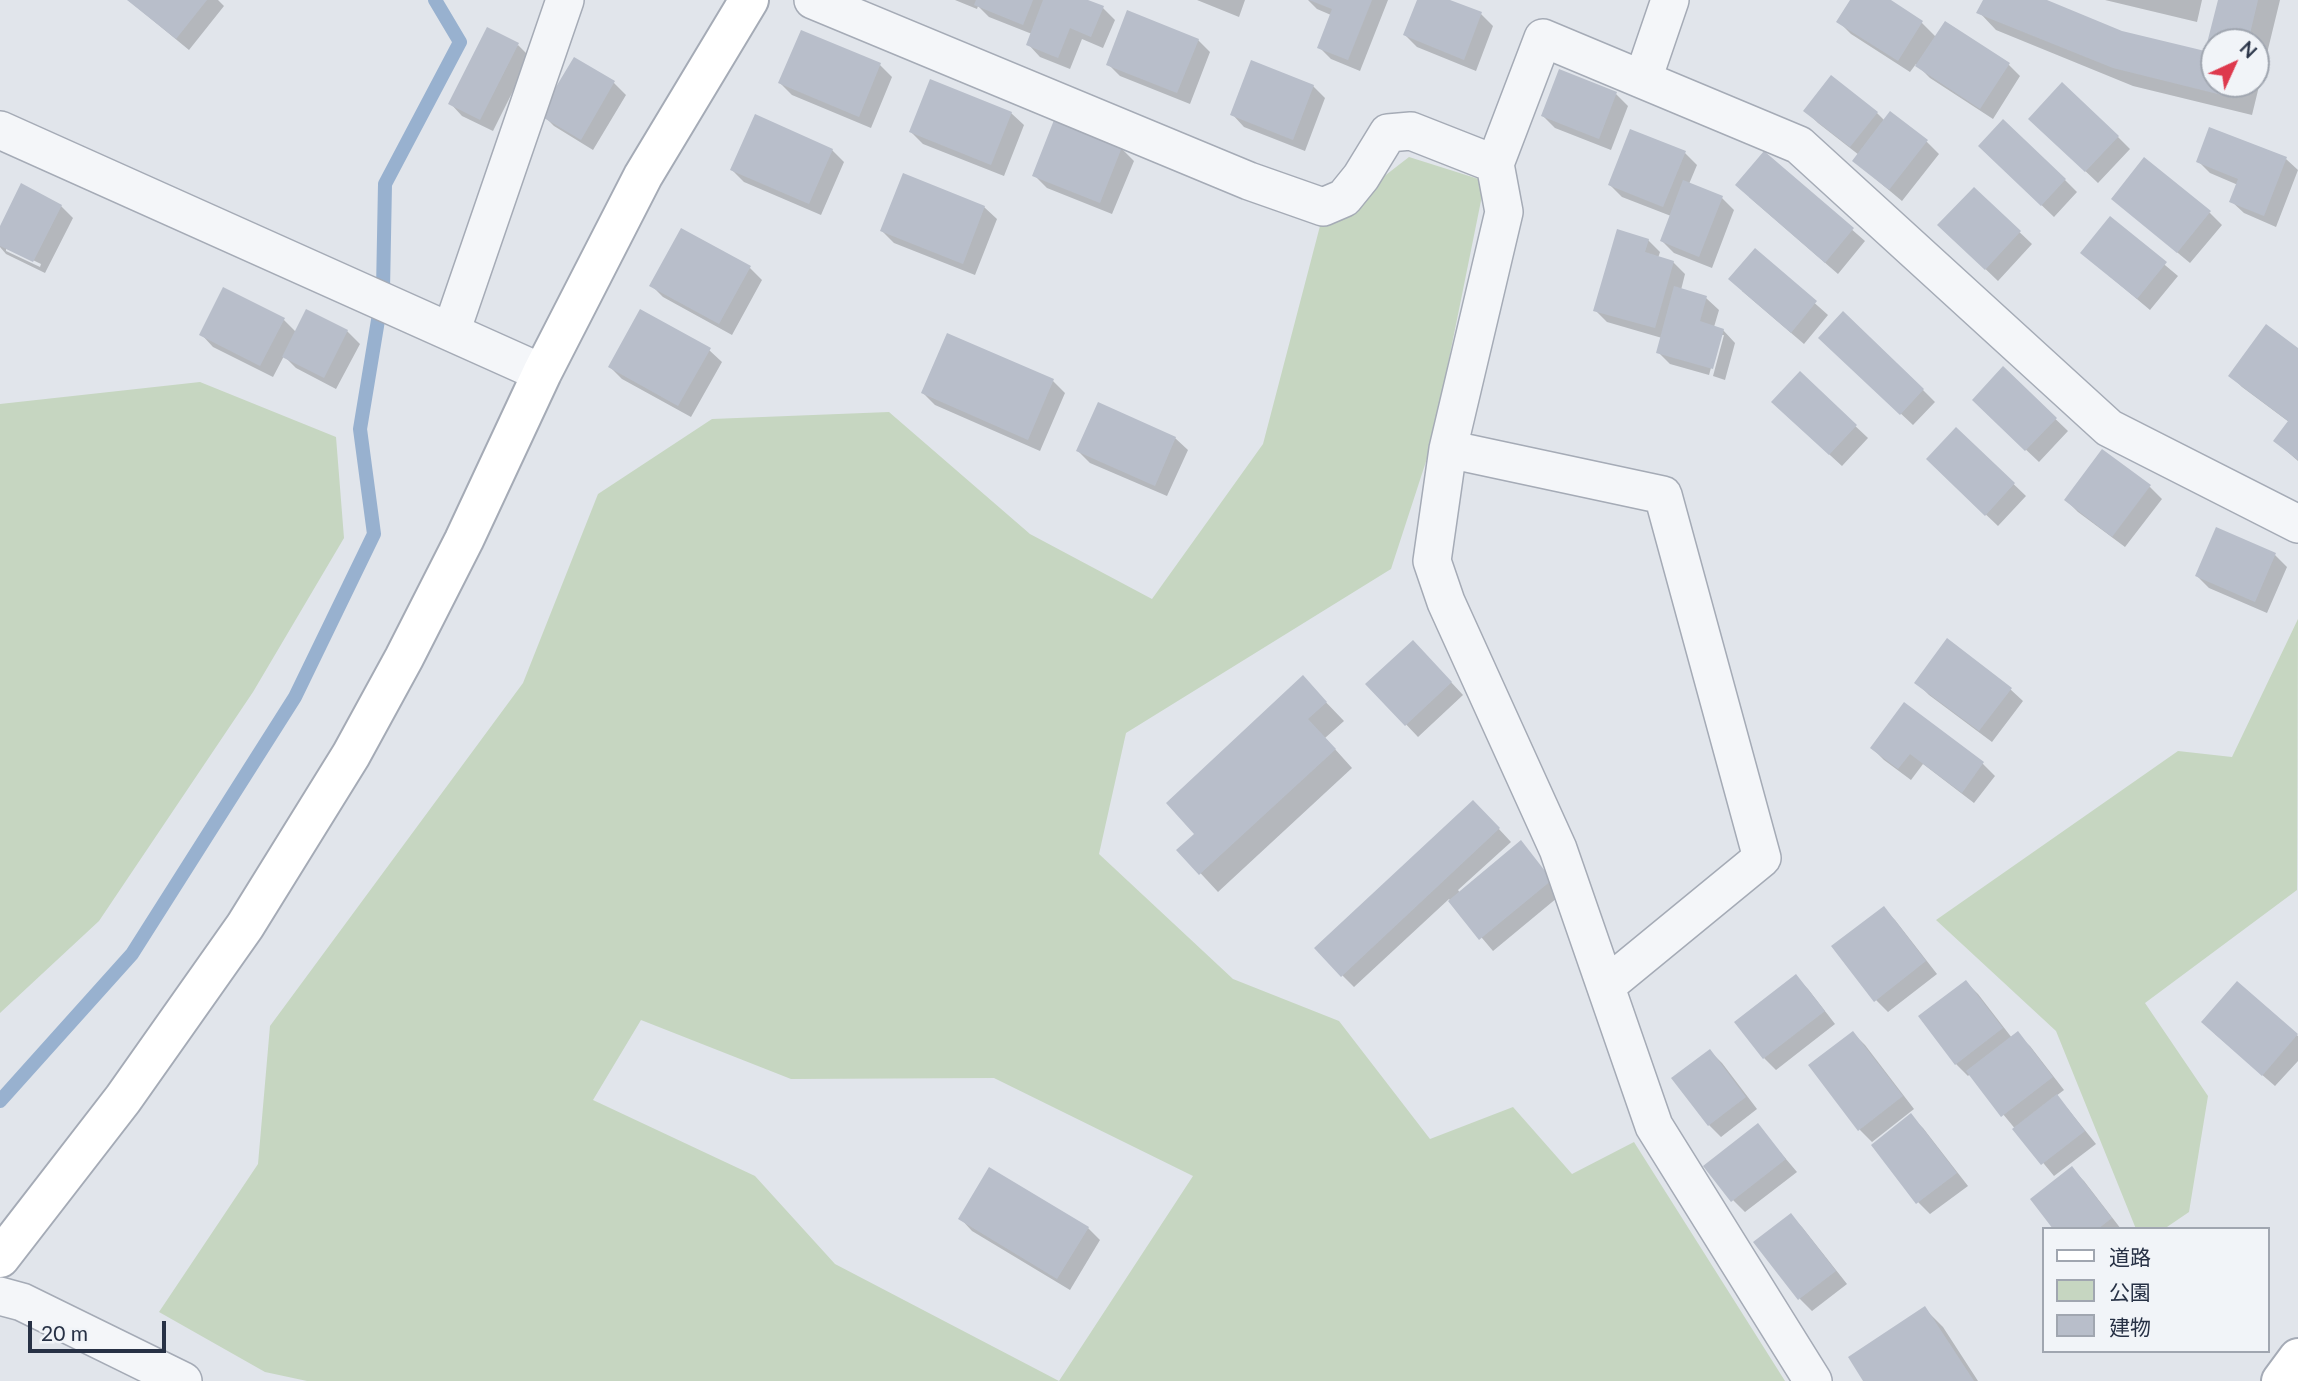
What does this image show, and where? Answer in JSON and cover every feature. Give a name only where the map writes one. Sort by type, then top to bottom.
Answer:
[{"type":"street","points":[[451,332],[565,0]]},
{"type":"street","points":[[0,1258],[123,1099],[245,926],[351,755],[464,540],[542,373],[643,176],[749,0]]},
{"type":"street","points":[[813,0],[1249,181],[1323,207],[1344,198],[1362,177],[1388,133],[1411,131],[1495,164]]},
{"type":"street","points":[[1643,79],[1670,0]]},
{"type":"street","points":[[1813,1381],[1654,1126],[1558,849],[1446,602],[1432,561],[1448,449],[1504,212],[1495,164],[1543,38],[1799,145],[2109,428],[2298,524]]},
{"type":"street","points":[[0,130],[542,373]]},
{"type":"street","points":[[1448,449],[1663,495],[1762,858],[1606,986]]},
{"type":"street","points":[[0,1296],[22,1301],[183,1381]]},
{"type":"street","points":[[2281,1381],[2298,1358]]},
{"type":"green space","points":[[1409,157],[1485,181],[1432,443],[1391,569],[1126,733],[1099,854],[1233,979],[1339,1021],[1430,1139],[1513,1107],[1572,1174],[1634,1142],[1785,1381],[307,1381],[265,1372],[159,1312],[258,1164],[270,1026],[523,683],[598,494],[712,419],[889,412],[1030,534],[1152,599],[1263,444],[1320,226]],"holes":[[[641,1020],[791,1079],[994,1078],[1193,1176],[1059,1381],[835,1264],[755,1176],[593,1100]]]},
{"type":"green space","points":[[200,382],[336,437],[344,538],[253,692],[99,921],[0,1013],[0,404]]},
{"type":"green space","points":[[2298,619],[2297,890],[2145,1003],[2208,1096],[2189,1212],[2167,1227],[2135,1227],[2056,1031],[1936,920],[2178,751],[2232,757]]},
{"type":"building","points":[[127,0],[207,0],[176,39]]},
{"type":"building","points":[[976,0],[1033,0],[1023,25],[974,5]]},
{"type":"building","points":[[1043,0],[1088,0],[1104,6],[1091,37],[1070,28],[1058,58],[1026,45]]},
{"type":"building","points":[[1309,0],[1372,0],[1348,60],[1317,48],[1332,9]]},
{"type":"building","points":[[1417,0],[1450,0],[1482,12],[1464,60],[1403,35]]},
{"type":"building","points":[[1850,0],[1891,0],[1923,21],[1898,61],[1836,22]]},
{"type":"building","points":[[1983,0],[2047,0],[2122,31],[2200,50],[2200,90],[2113,68],[1976,13]]},
{"type":"building","points":[[2218,0],[2258,0],[2251,28],[2211,28]]},
{"type":"building","points":[[1127,10],[1199,39],[1177,93],[1106,65]]},
{"type":"building","points":[[1945,21],[2010,63],[1980,109],[1915,66]]},
{"type":"building","points":[[487,27],[519,43],[480,120],[448,104]]},
{"type":"building","points":[[801,30],[881,63],[859,117],[778,83]]},
{"type":"building","points":[[574,57],[615,81],[581,140],[539,115]]},
{"type":"building","points":[[1251,60],[1314,85],[1293,140],[1230,115]]},
{"type":"building","points":[[1559,69],[1617,92],[1599,139],[1541,116]]},
{"type":"building","points":[[1831,75],[1878,112],[1850,147],[1803,111]]},
{"type":"building","points":[[930,79],[1012,112],[991,165],[909,132]]},
{"type":"building","points":[[2062,82],[2119,136],[2085,172],[2028,119]]},
{"type":"building","points":[[1890,111],[1928,140],[1889,190],[1852,161]]},
{"type":"building","points":[[755,114],[833,149],[809,204],[730,170]]},
{"type":"building","points":[[2003,119],[2066,179],[2041,206],[1978,146]]},
{"type":"building","points":[[1054,120],[1122,147],[1100,203],[1032,176]]},
{"type":"building","points":[[2209,127],[2287,157],[2264,216],[2229,202],[2238,179],[2196,162]]},
{"type":"building","points":[[1630,129],[1686,151],[1663,207],[1608,185]]},
{"type":"building","points":[[1764,151],[1854,228],[1825,263],[1735,185]]},
{"type":"building","points":[[2144,157],[2211,211],[2177,253],[2111,199]]},
{"type":"building","points":[[903,173],[985,206],[963,264],[880,231]]},
{"type":"building","points":[[1683,180],[1723,196],[1699,257],[1660,241]]},
{"type":"building","points":[[21,183],[62,205],[33,262],[0,246],[0,226]]},
{"type":"building","points":[[1974,187],[2021,231],[1985,270],[1937,225]]},
{"type":"building","points":[[2110,216],[2167,262],[2137,299],[2080,253]]},
{"type":"building","points":[[681,228],[751,266],[719,324],[649,286]]},
{"type":"building","points":[[1617,229],[1649,239],[1645,252],[1674,261],[1655,328],[1593,311]]},
{"type":"building","points":[[1755,248],[1817,301],[1791,333],[1728,279]]},
{"type":"building","points":[[1674,286],[1707,296],[1700,321],[1724,329],[1713,369],[1656,353]]},
{"type":"building","points":[[223,287],[285,318],[260,366],[199,335]]},
{"type":"building","points":[[306,309],[348,330],[324,378],[282,357]]},
{"type":"building","points":[[640,309],[711,348],[678,406],[608,367]]},
{"type":"building","points":[[1843,311],[1924,389],[1900,415],[1818,338]]},
{"type":"building","points":[[2266,324],[2298,348],[2298,460],[2273,441],[2288,421],[2228,376]]},
{"type":"building","points":[[947,333],[1054,379],[1028,440],[921,393]]},
{"type":"building","points":[[2003,366],[2057,418],[2025,451],[1972,400]]},
{"type":"building","points":[[1800,371],[1857,425],[1829,455],[1771,402]]},
{"type":"building","points":[[1098,402],[1176,437],[1155,486],[1076,451]]},
{"type":"building","points":[[1956,427],[2015,483],[1985,516],[1926,459]]},
{"type":"building","points":[[2102,449],[2151,485],[2112,537],[2064,500]]},
{"type":"building","points":[[2216,527],[2276,553],[2255,602],[2195,576]]},
{"type":"building","points":[[1947,638],[2012,688],[1979,731],[1914,683]]},
{"type":"building","points":[[1413,640],[1452,682],[1405,726],[1365,684]]},
{"type":"building","points":[[1303,675],[1327,702],[1308,719],[1336,749],[1199,875],[1176,850],[1194,834],[1166,803]]},
{"type":"building","points":[[1904,702],[1984,762],[1962,793],[1910,754],[1898,769],[1870,748]]},
{"type":"building","points":[[1473,800],[1500,828],[1341,977],[1314,948]]},
{"type":"building","points":[[1521,840],[1552,880],[1479,940],[1448,901]]},
{"type":"building","points":[[1884,906],[1926,961],[1874,1002],[1831,946]]},
{"type":"building","points":[[1796,974],[1825,1011],[1763,1059],[1734,1022]]},
{"type":"building","points":[[1966,980],[2003,1028],[1955,1065],[1918,1016]]},
{"type":"building","points":[[2237,981],[2298,1034],[2262,1076],[2201,1022]]},
{"type":"building","points":[[1853,1031],[1903,1096],[1858,1131],[1808,1065]]},
{"type":"building","points":[[2018,1031],[2053,1077],[2001,1117],[1966,1071]]},
{"type":"building","points":[[1710,1049],[1746,1097],[1708,1126],[1671,1078]]},
{"type":"building","points":[[2057,1094],[2085,1131],[2041,1165],[2012,1129]]},
{"type":"building","points":[[1911,1113],[1957,1173],[1916,1204],[1871,1145]]},
{"type":"building","points":[[1758,1123],[1786,1159],[1731,1202],[1703,1166]]},
{"type":"building","points":[[2072,1166],[2112,1218],[2101,1227],[2051,1227],[2030,1199]]},
{"type":"building","points":[[989,1167],[1089,1227],[1057,1279],[958,1219]]},
{"type":"building","points":[[1791,1213],[1836,1271],[1798,1300],[1753,1242]]},
{"type":"building","points":[[1925,1306],[1974,1381],[1863,1381],[1848,1357]]},
{"type":"waterway","points":[[0,1101],[132,954],[295,697],[374,534],[360,429],[383,290],[385,184],[460,42],[435,0]]}]
